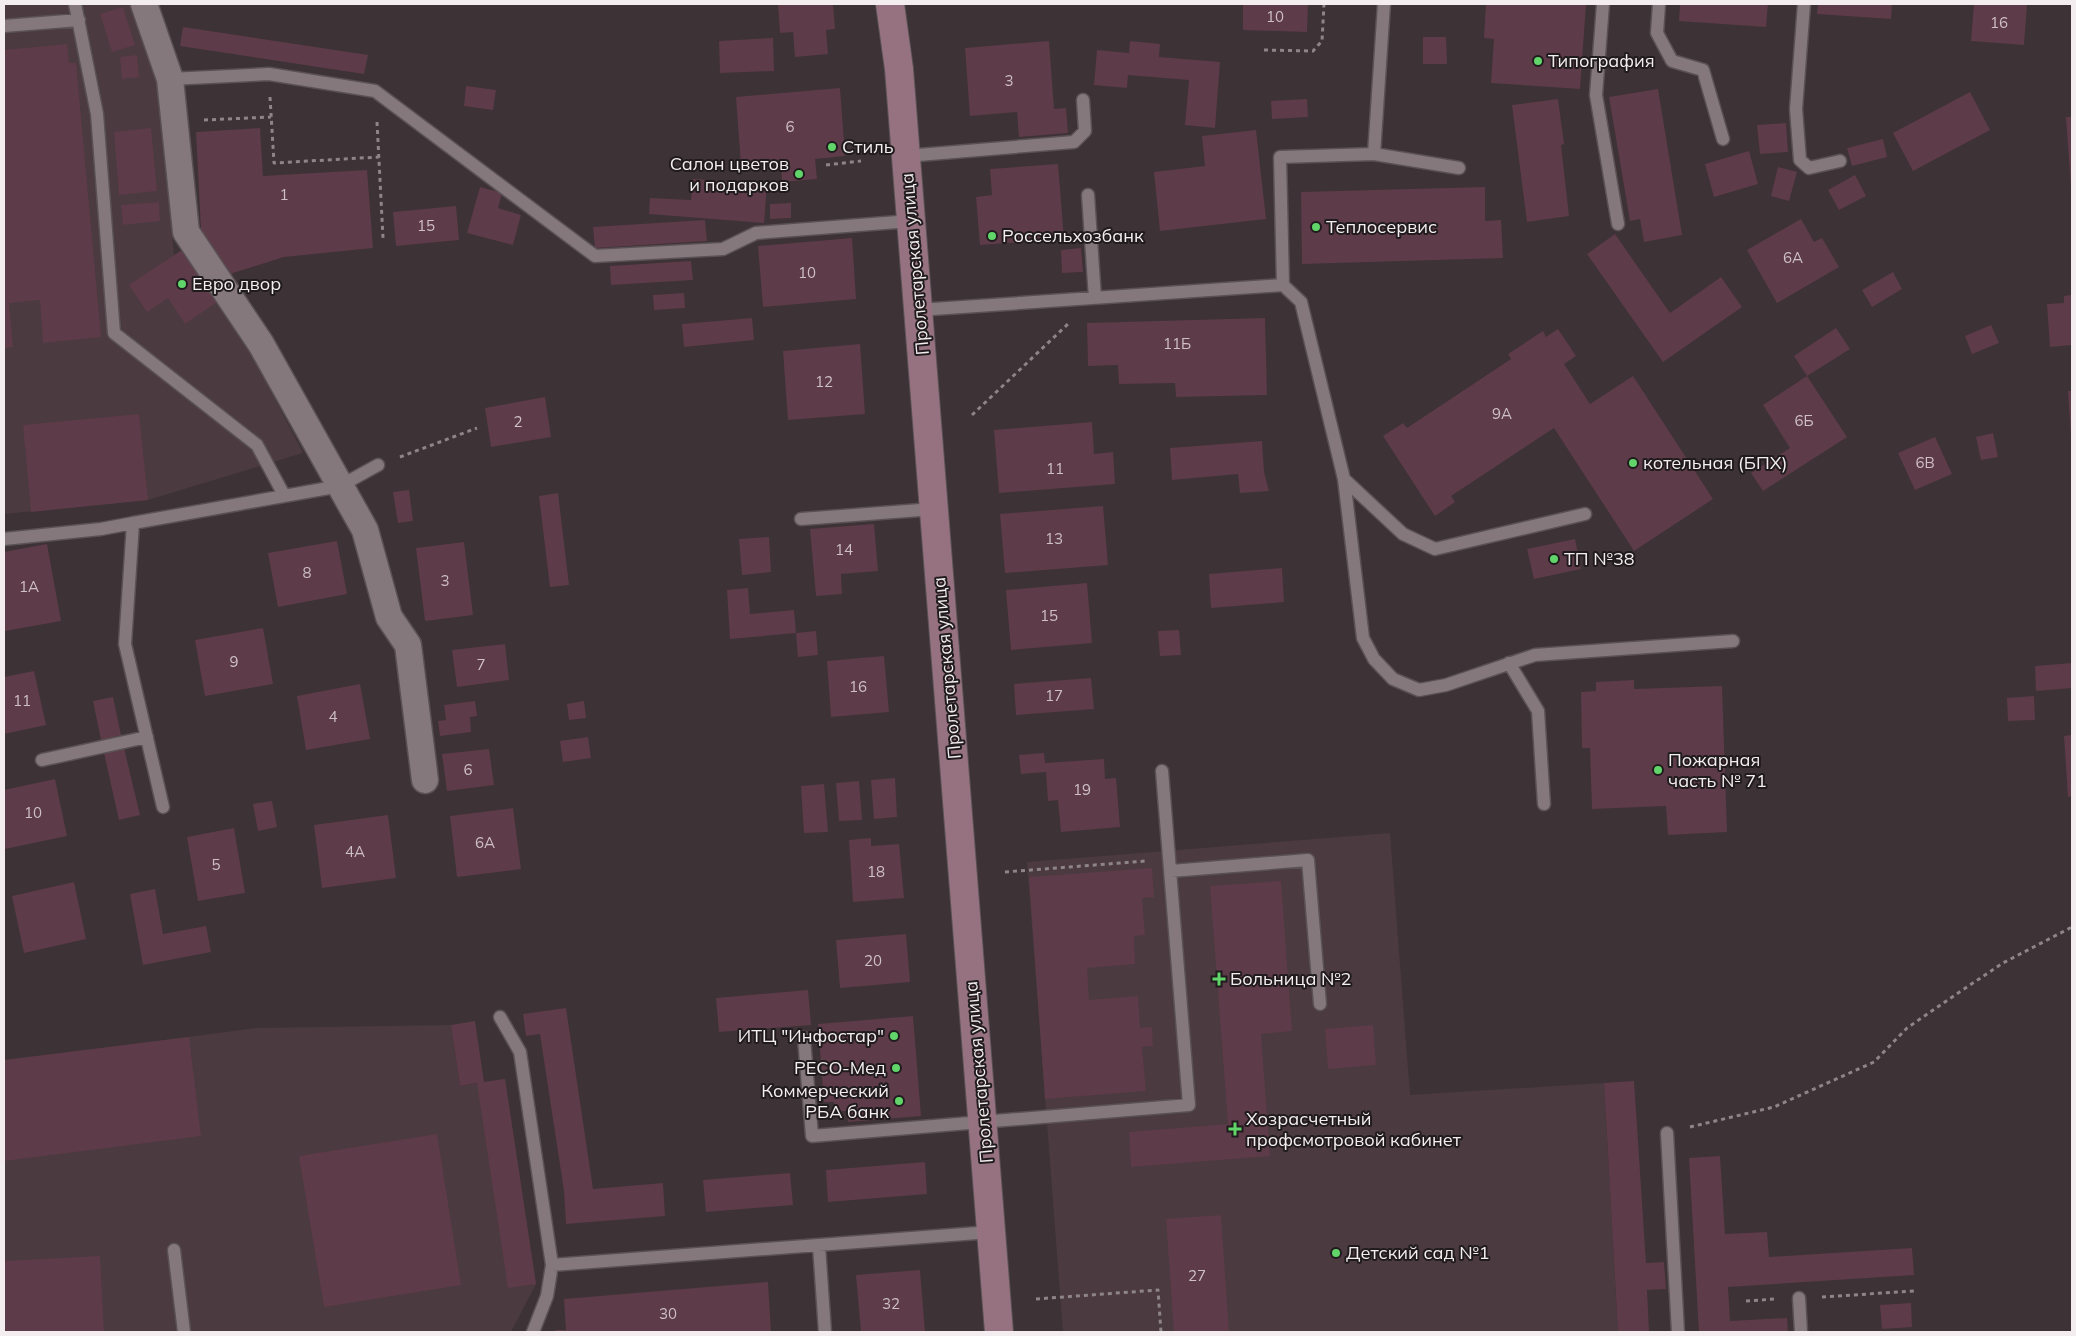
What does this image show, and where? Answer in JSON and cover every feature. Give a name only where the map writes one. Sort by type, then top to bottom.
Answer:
[{"type":"main road","name":"Пролетарская улица","points":[[890,4],[899,69],[999,1332]]},
{"type":"street","points":[[144,4],[170,79],[186,232],[261,344],[365,530],[389,617],[408,645],[425,780]]},
{"type":"lane","points":[[75,4],[98,114],[114,333],[257,445],[284,495]]},
{"type":"lane","points":[[1374,154],[1384,4]]},
{"type":"lane","points":[[1603,4],[1596,95],[1618,224]]},
{"type":"lane","points":[[1659,4],[1656,33],[1672,61],[1703,70],[1723,139]]},
{"type":"lane","points":[[1804,4],[1796,109],[1800,160],[1809,168],[1840,161]]},
{"type":"lane","points":[[4,26],[79,20]]},
{"type":"lane","points":[[170,79],[269,74],[375,91],[596,256],[723,249],[756,233],[911,221]]},
{"type":"lane","points":[[906,156],[1074,142],[1085,131],[1083,100]]},
{"type":"lane","points":[[1459,168],[1374,154],[1280,157],[1283,285],[1301,302],[1344,479],[1363,638],[1374,659],[1393,679],[1419,690],[1446,685],[1535,655],[1733,641]]},
{"type":"lane","points":[[1088,195],[1095,298]]},
{"type":"lane","points":[[918,310],[1283,285]]},
{"type":"lane","points":[[4,539],[101,529],[340,486],[378,465]]},
{"type":"lane","points":[[1344,479],[1403,534],[1435,549],[1585,514]]},
{"type":"lane","points":[[801,519],[934,508]]},
{"type":"lane","points":[[133,523],[125,644],[163,807]]},
{"type":"lane","points":[[1509,663],[1538,712],[1544,804]]},
{"type":"lane","points":[[42,760],[147,737]]},
{"type":"lane","points":[[804,1038],[812,1136],[1189,1105],[1162,771]]},
{"type":"lane","points":[[1170,865],[1308,860],[1320,1004]]},
{"type":"lane","points":[[500,1018],[520,1052],[552,1266],[547,1296],[533,1332]]},
{"type":"lane","points":[[1666,1133],[1678,1332]]},
{"type":"lane","points":[[552,1266],[991,1232]]},
{"type":"lane","points":[[818,1246],[825,1332]]},
{"type":"lane","points":[[174,1250],[184,1332]]},
{"type":"lane","points":[[1799,1298],[1801,1332]]},
{"type":"path","points":[[1264,50],[1313,51],[1322,41],[1324,4]]},
{"type":"path","points":[[269,74],[274,163],[379,157]]},
{"type":"path","points":[[375,91],[384,238]]},
{"type":"path","points":[[174,122],[271,117]]},
{"type":"path","points":[[826,165],[861,161]]},
{"type":"path","points":[[972,414],[1095,298]]},
{"type":"path","points":[[378,465],[477,428]]},
{"type":"path","points":[[1005,872],[1170,865]]},
{"type":"path","points":[[1666,1133],[1774,1107],[1874,1062],[1908,1028],[1961,991],[2003,963],[2072,927]]},
{"type":"path","points":[[1036,1299],[1158,1290],[1161,1332]]},
{"type":"path","points":[[1746,1301],[1914,1291]]},
{"type":"shaded area","points":[[4,4],[132,4],[158,83],[174,255],[217,302],[252,355],[303,453],[148,500],[4,514]]},
{"type":"shaded area","points":[[1390,833],[1410,1095],[1604,1083],[1618,1332],[1063,1332],[1027,862]]},
{"type":"shaded area","points":[[451,1025],[460,1086],[505,1079],[536,1284],[511,1332],[4,1332],[4,1061],[256,1028]]},
{"type":"building","points":[[778,4],[833,4],[835,29],[826,30],[828,54],[795,57],[793,32],[780,33]]},
{"type":"building","points":[[1243,4],[1308,4],[1307,32],[1243,30]]},
{"type":"building","name":"Типография","points":[[1486,4],[1586,4],[1580,89],[1491,83],[1494,39],[1484,38]]},
{"type":"building","points":[[1680,4],[1768,4],[1766,27],[1679,21]]},
{"type":"building","points":[[1818,4],[1892,4],[1891,19],[1817,14]]},
{"type":"building","points":[[1974,4],[2027,4],[2024,45],[1971,41]]},
{"type":"building","points":[[123,7],[135,45],[112,52],[100,14]]},
{"type":"building","points":[[183,27],[368,55],[364,74],[180,46]]},
{"type":"building","points":[[1423,37],[1446,37],[1447,64],[1423,64]]},
{"type":"building","points":[[773,38],[774,71],[720,73],[719,41]]},
{"type":"building","points":[[1049,41],[1054,109],[1066,108],[1068,133],[1019,137],[1017,112],[970,116],[965,48]]},
{"type":"building","points":[[1130,41],[1160,44],[1159,57],[1220,62],[1215,128],[1185,125],[1189,80],[1128,75],[1127,88],[1094,85],[1097,50],[1129,53]]},
{"type":"building","points":[[67,44],[69,63],[76,63],[101,337],[43,343],[40,300],[9,303],[13,347],[4,348],[4,50]]},
{"type":"building","points":[[137,55],[139,77],[122,79],[120,57]]},
{"type":"building","points":[[466,86],[496,90],[493,110],[464,106]]},
{"type":"building","points":[[840,88],[845,156],[815,159],[817,179],[782,182],[781,162],[741,165],[736,97]]},
{"type":"building","points":[[1658,89],[1682,235],[1644,242],[1640,219],[1630,221],[1609,97]]},
{"type":"building","points":[[1970,92],[1990,130],[1913,171],[1893,133]]},
{"type":"building","points":[[1307,99],[1308,117],[1272,119],[1271,101]]},
{"type":"building","points":[[1558,99],[1564,144],[1561,145],[1569,216],[1527,222],[1512,105]]},
{"type":"building","points":[[2066,117],[2072,117],[2072,187],[2071,187]]},
{"type":"building","points":[[1786,123],[1788,152],[1760,154],[1757,125]]},
{"type":"building","points":[[151,128],[157,191],[119,195],[114,132]]},
{"type":"building","points":[[260,128],[263,176],[367,170],[373,248],[284,257],[230,274],[201,229],[196,132]]},
{"type":"building","points":[[1256,130],[1266,219],[1160,231],[1154,172],[1205,166],[1202,136]]},
{"type":"building","points":[[1883,139],[1887,157],[1852,166],[1847,148]]},
{"type":"building","points":[[1749,151],[1758,184],[1714,197],[1705,164]]},
{"type":"building","points":[[1058,164],[1064,239],[980,245],[976,197],[992,195],[990,169]]},
{"type":"building","points":[[1778,167],[1797,172],[1789,201],[1771,196]]},
{"type":"building","points":[[1855,175],[1866,196],[1839,210],[1828,190]]},
{"type":"building","points":[[693,179],[767,184],[764,223],[649,214],[650,198],[691,200]]},
{"type":"building","points":[[480,187],[502,193],[498,208],[521,215],[513,245],[467,233]]},
{"type":"building","points":[[1485,187],[1485,221],[1501,220],[1503,258],[1302,264],[1301,192]]},
{"type":"building","points":[[159,202],[160,221],[123,225],[121,205]]},
{"type":"building","points":[[791,203],[791,218],[770,219],[770,204]]},
{"type":"building","points":[[456,206],[459,240],[396,246],[393,212]]},
{"type":"building","points":[[1801,219],[1814,242],[1822,238],[1839,267],[1777,303],[1747,250]]},
{"type":"building","points":[[705,220],[707,241],[595,248],[593,227]]},
{"type":"building","points":[[1615,234],[1670,313],[1721,277],[1742,307],[1663,362],[1587,254]]},
{"type":"building","points":[[852,238],[856,299],[763,307],[758,246]]},
{"type":"building","points":[[1081,248],[1083,272],[1062,273],[1061,250]]},
{"type":"building","name":"Евро двор","points":[[182,250],[217,302],[185,324],[168,298],[147,312],[129,285]]},
{"type":"building","points":[[691,261],[693,280],[611,285],[610,266]]},
{"type":"building","points":[[1893,272],[1902,289],[1872,307],[1862,290]]},
{"type":"building","points":[[684,293],[685,308],[654,310],[653,295]]},
{"type":"building","points":[[2072,295],[2072,345],[2050,347],[2047,304],[2064,303],[2064,296]]},
{"type":"building","points":[[752,318],[754,340],[684,347],[682,324]]},
{"type":"building","points":[[1265,318],[1267,395],[1176,397],[1175,383],[1119,384],[1118,365],[1088,366],[1087,323]]},
{"type":"building","points":[[1991,325],[1999,343],[1972,354],[1965,336]]},
{"type":"building","points":[[1836,328],[1850,349],[1807,376],[1794,356]]},
{"type":"building","points":[[1558,329],[1576,356],[1564,364],[1590,404],[1633,376],[1713,499],[1634,551],[1554,428],[1451,496],[1455,502],[1435,516],[1383,436],[1403,423],[1407,428],[1511,359],[1508,354],[1543,331],[1546,337]]},
{"type":"building","points":[[860,344],[865,414],[788,420],[783,351]]},
{"type":"building","points":[[1807,376],[1847,437],[1763,491],[1751,473],[1790,448],[1763,405]]},
{"type":"building","points":[[2068,391],[2072,391],[2072,436],[2071,436]]},
{"type":"building","points":[[545,397],[551,437],[491,447],[485,408]]},
{"type":"building","points":[[139,414],[148,500],[31,512],[23,425]]},
{"type":"building","points":[[1092,422],[1094,454],[1113,452],[1115,484],[999,493],[994,430]]},
{"type":"building","points":[[1993,433],[1998,457],[1981,460],[1976,437]]},
{"type":"building","points":[[1935,437],[1952,474],[1915,490],[1898,453]]},
{"type":"building","points":[[1262,441],[1264,472],[1269,491],[1240,493],[1238,474],[1172,480],[1170,448]]},
{"type":"building","points":[[409,490],[413,521],[398,523],[393,492]]},
{"type":"building","points":[[558,493],[569,585],[550,587],[539,496]]},
{"type":"building","points":[[1103,506],[1108,565],[1005,573],[1000,514]]},
{"type":"building","points":[[874,524],[878,571],[841,574],[842,594],[816,596],[810,529]]},
{"type":"building","points":[[769,537],[771,572],[742,575],[739,539]]},
{"type":"building","name":"ТП №38","points":[[1575,539],[1581,569],[1534,579],[1527,549]]},
{"type":"building","points":[[337,541],[347,594],[278,607],[268,553]]},
{"type":"building","points":[[464,542],[473,615],[425,621],[416,548]]},
{"type":"building","points":[[47,544],[61,621],[5,631],[4,552]]},
{"type":"building","points":[[1282,568],[1284,602],[1211,608],[1209,574]]},
{"type":"building","points":[[1087,583],[1092,643],[1011,650],[1006,590]]},
{"type":"building","points":[[748,588],[750,614],[794,610],[796,633],[730,639],[727,590]]},
{"type":"building","points":[[263,628],[273,684],[205,696],[195,640]]},
{"type":"building","points":[[1179,630],[1181,655],[1160,656],[1158,631]]},
{"type":"building","points":[[816,631],[818,655],[798,657],[796,633]]},
{"type":"building","points":[[505,644],[509,680],[457,687],[452,650]]},
{"type":"building","points":[[884,656],[889,712],[831,717],[827,661]]},
{"type":"building","points":[[2072,663],[2072,688],[2036,691],[2035,666]]},
{"type":"building","points":[[34,671],[46,725],[4,734],[4,677]]},
{"type":"building","points":[[1091,678],[1094,709],[1016,715],[1014,684]]},
{"type":"building","name":"Пожарная часть № 71","points":[[1634,680],[1634,689],[1722,686],[1727,832],[1668,835],[1666,806],[1592,809],[1590,748],[1582,748],[1581,692],[1596,691],[1596,682]]},
{"type":"building","points":[[360,684],[370,739],[306,750],[297,696]]},
{"type":"building","points":[[2034,696],[2035,720],[2008,721],[2007,698]]},
{"type":"building","points":[[113,697],[121,735],[101,740],[93,701]]},
{"type":"building","points":[[475,701],[477,716],[470,717],[471,732],[440,736],[438,721],[446,720],[444,705]]},
{"type":"building","points":[[584,701],[586,718],[569,720],[567,704]]},
{"type":"building","points":[[2072,735],[2072,796],[2068,797],[2064,736]]},
{"type":"building","points":[[588,737],[591,758],[563,762],[560,741]]},
{"type":"building","points":[[124,748],[140,815],[119,820],[104,753]]},
{"type":"building","points":[[489,749],[494,785],[447,791],[442,754]]},
{"type":"building","points":[[1044,753],[1045,763],[1104,759],[1105,779],[1116,778],[1120,827],[1061,832],[1058,800],[1048,801],[1046,772],[1021,774],[1019,755]]},
{"type":"building","points":[[895,778],[897,817],[874,819],[871,780]]},
{"type":"building","points":[[55,779],[67,836],[5,849],[4,790]]},
{"type":"building","points":[[859,781],[862,820],[839,821],[836,783]]},
{"type":"building","points":[[824,784],[828,832],[804,833],[801,786]]},
{"type":"building","points":[[272,801],[277,827],[258,831],[253,804]]},
{"type":"building","points":[[513,808],[521,869],[457,877],[450,816]]},
{"type":"building","points":[[388,815],[396,878],[322,888],[314,825]]},
{"type":"building","points":[[234,828],[245,893],[198,901],[187,837]]},
{"type":"building","points":[[871,838],[871,846],[899,844],[904,898],[853,902],[849,840]]},
{"type":"building","points":[[1152,868],[1154,897],[1142,898],[1145,935],[1134,936],[1135,964],[1087,968],[1089,1000],[1138,996],[1140,1028],[1152,1027],[1153,1046],[1142,1047],[1146,1091],[1045,1099],[1029,877]]},
{"type":"building","points":[[1281,881],[1292,1031],[1261,1034],[1270,1156],[1131,1167],[1129,1132],[1228,1124],[1210,886]]},
{"type":"building","points":[[74,882],[86,939],[24,953],[12,896]]},
{"type":"building","points":[[155,889],[163,934],[206,926],[211,952],[143,965],[130,894]]},
{"type":"building","points":[[906,934],[910,982],[840,988],[836,940]]},
{"type":"building","points":[[808,990],[811,1025],[719,1032],[716,998]]},
{"type":"building","points":[[566,1008],[593,1189],[663,1183],[665,1216],[566,1224],[564,1191],[540,1034],[526,1036],[523,1014]]},
{"type":"building","points":[[913,1016],[921,1116],[848,1122],[847,1111],[835,1111],[834,1102],[824,1102],[818,1024]]},
{"type":"building","points":[[475,1021],[484,1082],[505,1079],[536,1284],[508,1288],[477,1083],[460,1086],[451,1025]]},
{"type":"building","points":[[1373,1025],[1376,1065],[1328,1069],[1325,1029]]},
{"type":"building","points":[[189,1037],[201,1136],[4,1161],[4,1060]]},
{"type":"building","points":[[1634,1081],[1646,1263],[1664,1262],[1666,1289],[1647,1290],[1649,1332],[1618,1332],[1604,1083]]},
{"type":"building","points":[[437,1134],[461,1285],[324,1307],[299,1156]]},
{"type":"building","points":[[1720,1156],[1725,1234],[1767,1232],[1769,1257],[1912,1248],[1914,1275],[1728,1287],[1730,1321],[1787,1318],[1788,1332],[1699,1332],[1689,1158]]},
{"type":"building","points":[[925,1162],[927,1194],[828,1202],[826,1170]]},
{"type":"building","points":[[790,1173],[793,1205],[706,1212],[703,1180]]},
{"type":"building","points":[[1221,1215],[1229,1332],[1174,1332],[1166,1219]]},
{"type":"building","points":[[100,1256],[104,1332],[4,1332],[4,1261]]},
{"type":"building","points":[[920,1270],[925,1332],[861,1332],[856,1275]]},
{"type":"building","points":[[768,1282],[771,1332],[556,1332],[555,1330],[566,1330],[564,1299]]},
{"type":"building","points":[[1911,1303],[1912,1327],[1882,1329],[1880,1305]]},
{"type":"place","name":"Типография","points":[[1538,61]]},
{"type":"place","name":"Стиль","points":[[832,147]]},
{"type":"place","name":"Салон цветов и подарков","points":[[799,174]]},
{"type":"place","name":"Теплосервис","points":[[1316,227]]},
{"type":"place","name":"Россельхозбанк","points":[[992,236]]},
{"type":"place","name":"Евро двор","points":[[182,284]]},
{"type":"place","name":"котельная (БПХ)","points":[[1633,463]]},
{"type":"place","name":"ТП №38","points":[[1554,559]]},
{"type":"place","name":"Пожарная часть № 71","points":[[1658,770]]},
{"type":"place","name":"Больница №2","points":[[1219,979]]},
{"type":"place","name":"ИТЦ \"Инфостар\"","points":[[894,1036]]},
{"type":"place","name":"РЕСО-Мед","points":[[896,1068]]},
{"type":"place","name":"Коммерческий РБА банк","points":[[899,1101]]},
{"type":"place","name":"Хозрасчетный профсмотровой кабинет","points":[[1235,1129]]},
{"type":"place","name":"Детский сад №1","points":[[1336,1253]]}]
